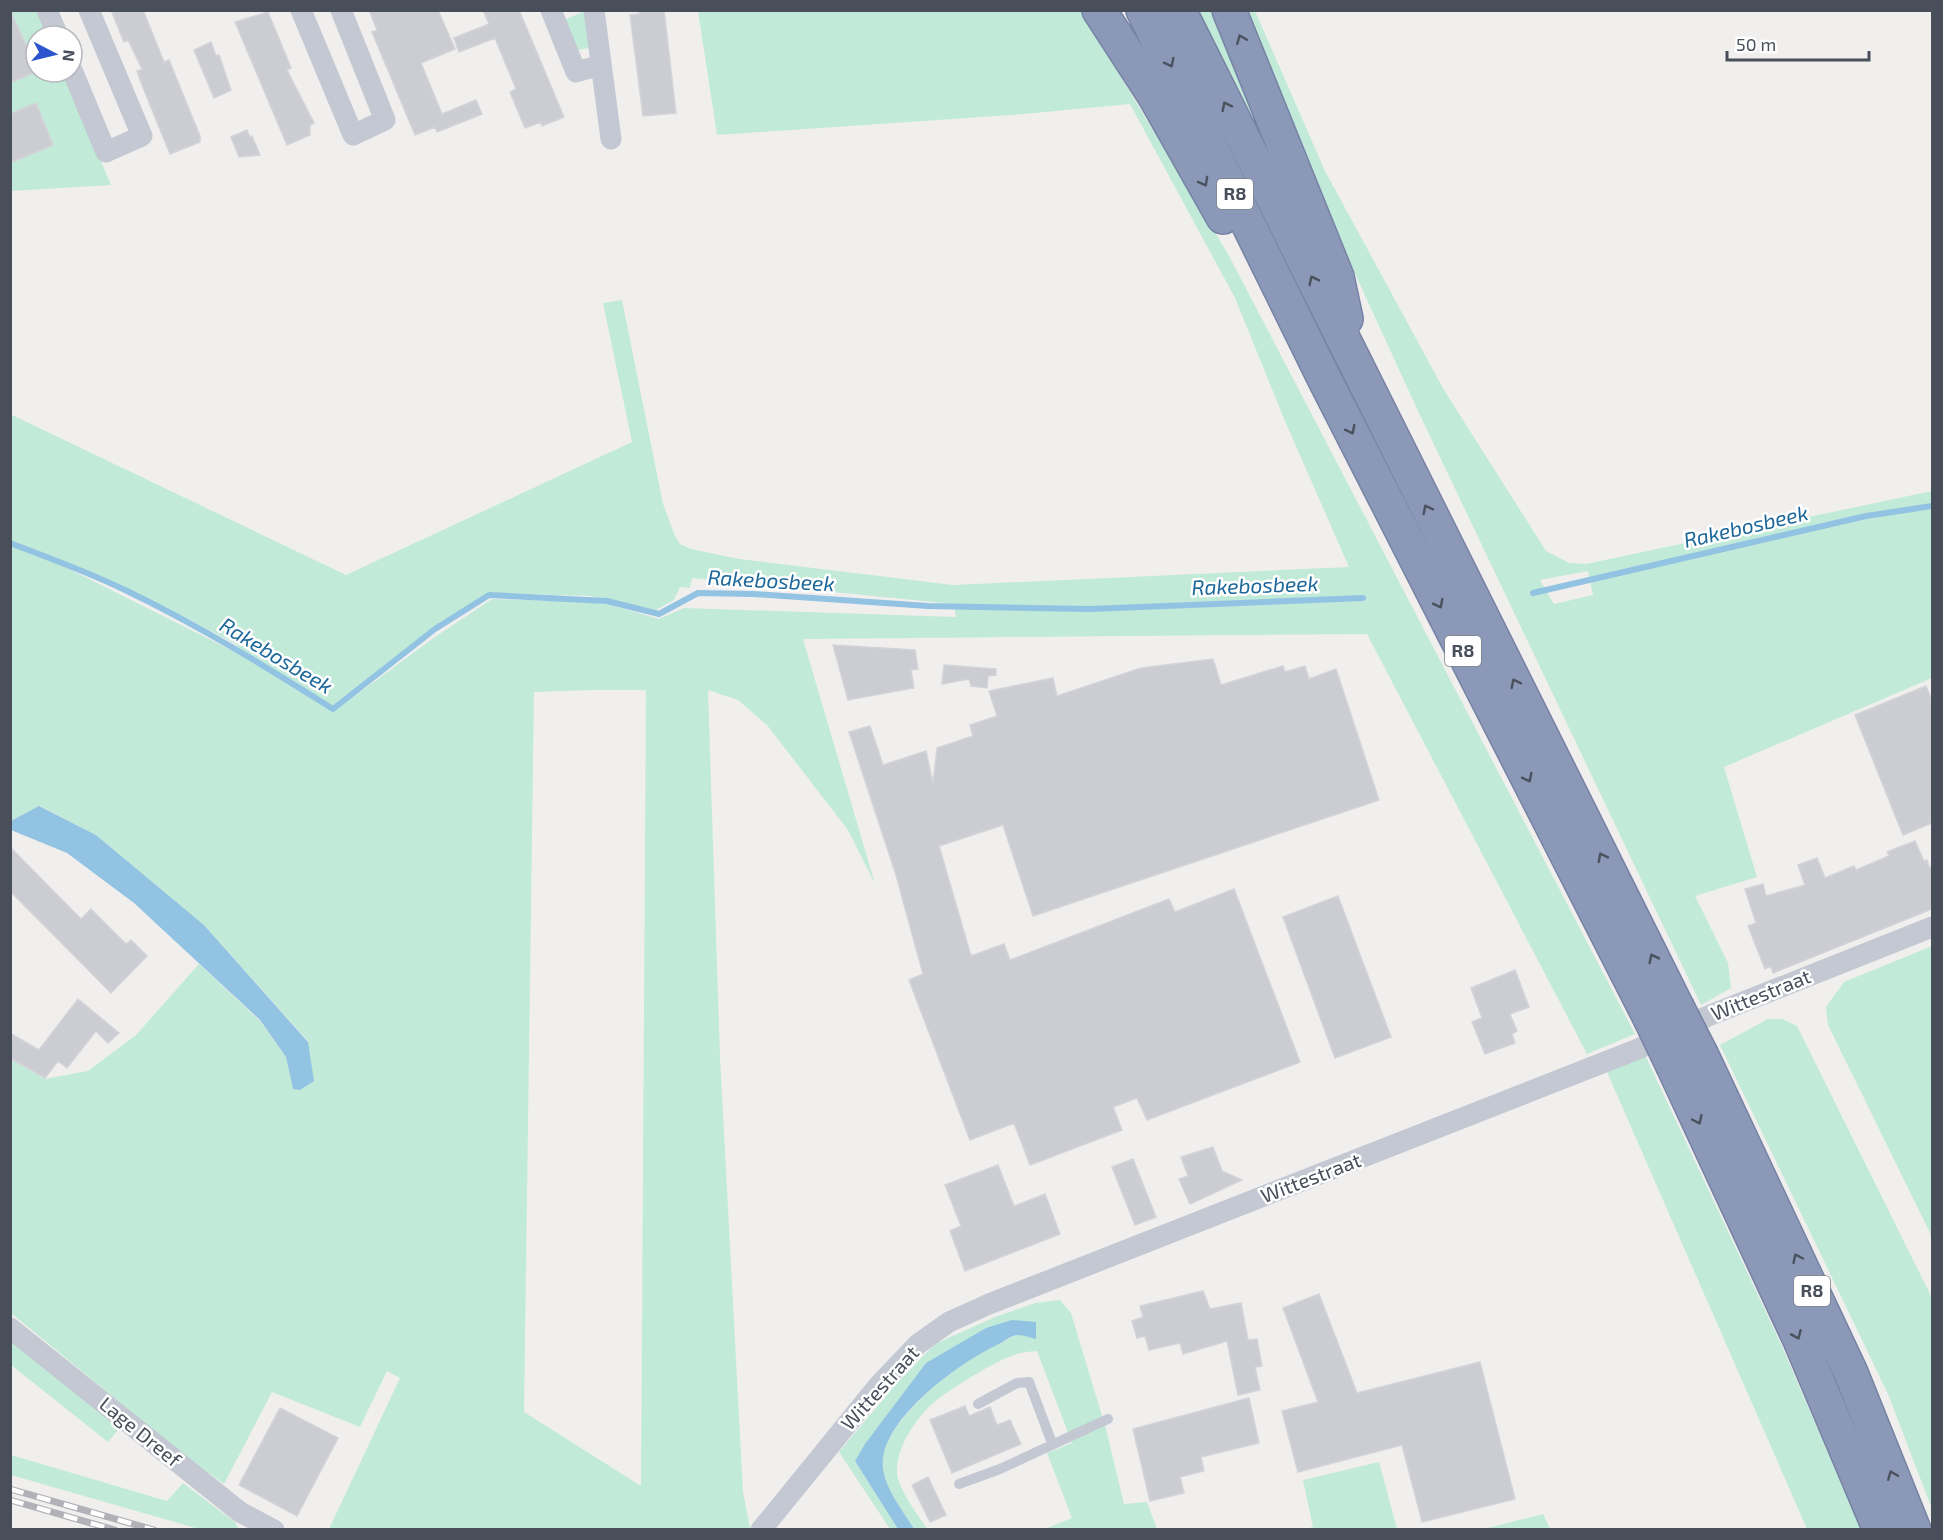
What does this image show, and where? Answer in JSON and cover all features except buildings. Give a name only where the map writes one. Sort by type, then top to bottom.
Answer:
[{"type":"highway","name":"R8","points":[[1099,10],[1154,95],[1283,324],[1324,378]]},
{"type":"highway","name":"R8","points":[[1143,10],[1324,378],[1664,1012]]},
{"type":"highway","name":"R8","points":[[1179,10],[1357,371],[1688,1061],[1851,1373],[1914,1530]]},
{"type":"highway","name":"R8","points":[[1229,10],[1337,277],[1357,371]]},
{"type":"highway","name":"R8","points":[[1688,1061],[1800,1340],[1880,1530]]},
{"type":"street","points":[[47,10],[53,24]]},
{"type":"street","points":[[78,84],[106,152],[142,136],[89,10]]},
{"type":"street","points":[[301,10],[353,135],[385,120],[341,10]]},
{"type":"street","points":[[551,10],[576,72],[601,65]]},
{"type":"street","points":[[594,10],[612,139]]},
{"type":"street","name":"Wittestraat","points":[[761,1530],[879,1385],[918,1344],[949,1322],[989,1304],[1638,1049],[1708,1016],[1932,927]]},
{"type":"street","name":"Lage Dreef","points":[[10,1328],[240,1512],[274,1530]]},
{"type":"lane","points":[[978,1404],[1017,1383],[1029,1382],[1052,1443]]},
{"type":"lane","points":[[959,1484],[1000,1469],[1108,1419]]},
{"type":"green space","points":[[11,11],[37,11],[43,24],[24,24],[24,84],[68,84],[111,185],[11,191]]},
{"type":"green space","points":[[585,11],[590,48],[577,50],[564,20]]},
{"type":"green space","points":[[698,11],[1081,11],[1228,254],[1635,1034],[1587,1054],[1367,634],[803,639],[875,884],[848,830],[767,725],[738,700],[708,690],[720,1057],[743,1492],[750,1528],[329,1529],[400,1378],[387,1371],[360,1427],[272,1392],[224,1484],[185,1456],[11,1313],[11,1059],[45,1079],[88,1071],[136,1035],[199,964],[260,1021],[286,1057],[293,1089],[308,1041],[204,925],[96,835],[40,806],[11,821],[10,414],[346,575],[632,442],[603,303],[622,300],[663,504],[675,536],[680,544],[691,549],[739,559],[953,585],[1349,567],[1285,421],[1235,298],[1130,104],[1024,114],[717,135]],"holes":[[[67,563],[132,591],[237,645],[235,652],[65,567]],[[692,578],[954,604],[956,617],[684,608],[659,619],[611,605],[590,602],[492,599],[435,637],[356,695],[411,645],[490,593],[590,596],[656,610],[674,600],[680,587],[690,588]],[[646,690],[641,1486],[524,1412],[534,692]]]},
{"type":"green space","points":[[1199,11],[1217,11],[1283,177]]},
{"type":"green space","points":[[1242,11],[1255,11],[1325,171],[1444,390],[1546,551],[1569,563],[1586,564],[1932,491],[1932,678],[1724,767],[1757,877],[1695,896],[1728,963],[1731,988],[1701,1005],[1418,411],[1295,143]],"holes":[[[1588,571],[1593,595],[1554,604],[1540,580]]]},
{"type":"green space","points":[[1932,946],[1932,1237],[1828,1025],[1826,1007],[1844,982]]},
{"type":"green space","points":[[1768,1019],[1782,1019],[1797,1026],[1932,1298],[1932,1509],[1888,1394],[1720,1045]]},
{"type":"green space","points":[[1645,1055],[1780,1342],[1861,1529],[1807,1529],[1607,1072]]},
{"type":"green space","points":[[1060,1300],[1071,1313],[1106,1429],[1124,1504],[1147,1502],[1157,1529],[1045,1529],[1072,1518],[1047,1453],[1072,1443],[1037,1351],[1014,1355],[975,1375],[938,1399],[914,1425],[902,1448],[897,1471],[905,1494],[927,1529],[914,1529],[887,1484],[883,1468],[884,1453],[901,1421],[929,1391],[977,1354],[1017,1335],[986,1328],[855,1461],[898,1529],[890,1529],[839,1452],[897,1383],[935,1344],[995,1317],[1035,1303]]},
{"type":"green space","points":[[10,1341],[120,1428],[108,1442],[11,1365]]},
{"type":"green space","points":[[11,1455],[167,1501],[183,1483],[236,1523],[238,1529],[199,1529],[11,1475]]},
{"type":"green space","points":[[1379,1462],[1397,1529],[1305,1529],[1313,1527],[1303,1480]]},
{"type":"green space","points":[[1543,1514],[1550,1529],[1483,1529]]},
{"type":"water","points":[[39,806],[96,835],[204,925],[308,1042],[314,1081],[300,1090],[293,1089],[286,1057],[260,1020],[134,903],[67,853],[11,830],[11,821]]},
{"type":"water","points":[[1012,1320],[1036,1322],[1036,1339],[1016,1335],[981,1353],[924,1395],[894,1431],[885,1450],[884,1476],[914,1529],[898,1529],[855,1461],[865,1444],[926,1363],[986,1328]]},
{"type":"waterway","name":"Rakebosbeek","points":[[1533,593],[1866,516],[1932,506]]},
{"type":"waterway","name":"Rakebosbeek","points":[[10,543],[97,577],[152,603],[231,646],[333,709],[435,629],[489,595],[607,601],[659,614],[698,593],[753,594],[928,606],[1090,609],[1363,598]]},
{"type":"railway","points":[[10,1489],[154,1530]]},
{"type":"railway","points":[[10,1500],[115,1530]]}]
